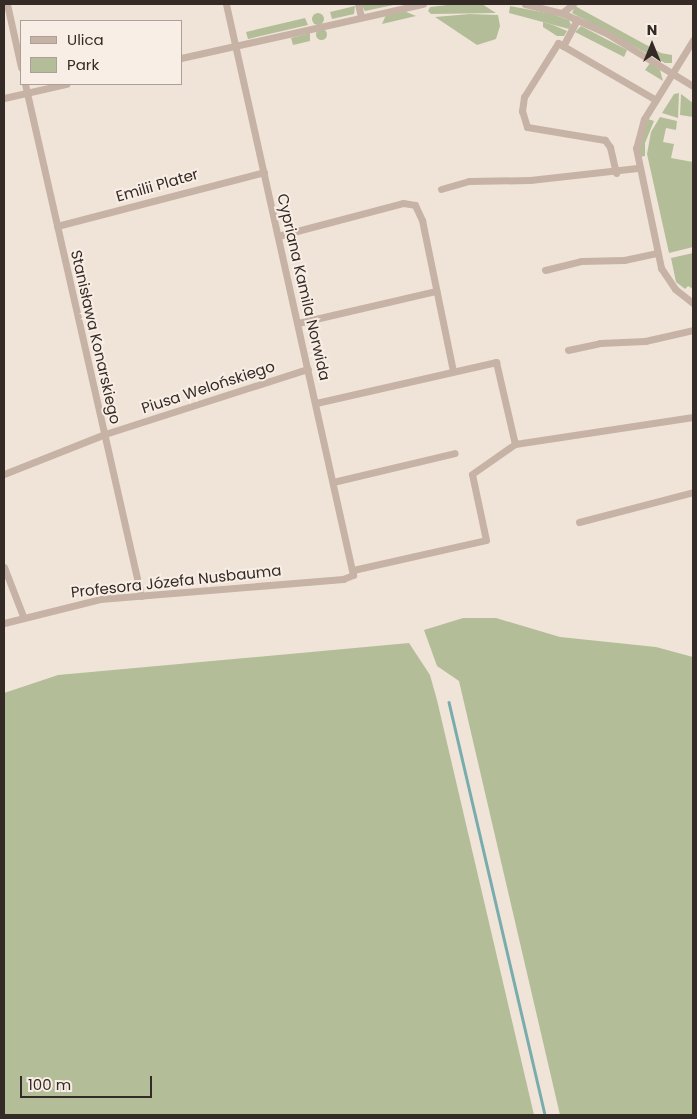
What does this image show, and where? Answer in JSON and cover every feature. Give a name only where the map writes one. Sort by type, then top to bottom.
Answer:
[{"type":"street","points":[[7,4],[20,62]]},
{"type":"street","name":"Cypriana Kamila Norwida","points":[[226,4],[353,573]]},
{"type":"street","points":[[358,4],[361,17]]},
{"type":"street","points":[[182,58],[422,4]]},
{"type":"street","points":[[524,4],[562,13],[577,20],[693,86]]},
{"type":"street","points":[[562,13],[574,4]]},
{"type":"street","points":[[563,46],[577,20]]},
{"type":"street","points":[[693,40],[638,133],[638,168],[656,253],[670,283],[693,302]]},
{"type":"street","points":[[616,173],[610,147],[605,140],[530,129],[526,124],[522,111],[524,97],[558,43],[656,100]]},
{"type":"street","name":"Stanisława Konarskiego","points":[[25,85],[141,596]]},
{"type":"street","points":[[4,98],[61,85]]},
{"type":"street","points":[[441,189],[469,181],[616,173],[638,168]]},
{"type":"street","name":"Emilii Plater","points":[[57,226],[264,172]]},
{"type":"street","points":[[278,236],[403,203],[415,205],[454,371]]},
{"type":"street","points":[[545,270],[581,261],[624,260],[656,253]]},
{"type":"street","points":[[298,322],[436,290]]},
{"type":"street","points":[[568,350],[600,344],[645,341],[693,330]]},
{"type":"street","points":[[316,403],[496,362],[515,444],[693,417]]},
{"type":"street","name":"Piusa Welońskiego","points":[[4,474],[104,434],[308,370]]},
{"type":"street","name":"Profesora Józefa Nusbauma","points":[[4,623],[23,616],[81,602],[353,573],[486,540],[472,474],[515,444]]},
{"type":"street","points":[[333,482],[455,453]]},
{"type":"street","points":[[579,522],[693,492]]},
{"type":"street","points":[[4,567],[23,616]]},
{"type":"green space","points":[[365,4],[398,4],[365,11],[361,5]]},
{"type":"green space","points":[[482,4],[496,13],[431,14],[428,11],[430,7]]},
{"type":"green space","points":[[355,6],[354,14],[332,19],[330,12]]},
{"type":"green space","points":[[510,6],[552,14],[569,20],[571,25],[569,29],[509,13]]},
{"type":"green space","points":[[575,6],[661,53],[672,55],[672,63],[665,63],[572,13]]},
{"type":"green space","points":[[404,11],[416,16],[382,24],[386,15]]},
{"type":"green space","points":[[316,13],[320,13],[324,19],[320,25],[316,25],[312,21],[312,17]]},
{"type":"green space","points":[[470,14],[498,15],[500,26],[496,39],[477,45],[435,17]]},
{"type":"green space","points":[[305,18],[308,25],[248,39],[246,32]]},
{"type":"green space","points":[[543,22],[567,31],[564,36],[557,36],[543,27]]},
{"type":"green space","points":[[581,26],[627,50],[624,57],[575,32]]},
{"type":"green space","points":[[321,28],[327,34],[321,40],[315,34]]},
{"type":"green space","points":[[310,33],[310,41],[293,45],[291,38]]},
{"type":"green space","points":[[650,63],[660,70],[663,81],[645,70]]},
{"type":"green space","points":[[679,93],[678,118],[662,113],[674,94]]},
{"type":"green space","points":[[681,94],[693,103],[693,117],[680,115]]},
{"type":"green space","points":[[660,117],[677,121],[676,130],[666,128],[663,142],[674,144],[671,158],[693,162],[693,247],[669,253],[647,154],[651,132]]},
{"type":"green space","points":[[648,119],[654,121],[645,143],[645,156],[639,157],[639,144]]},
{"type":"green space","points":[[693,253],[693,289],[688,286],[685,289],[676,282],[671,258]]},
{"type":"green space","points":[[463,618],[496,618],[560,637],[656,647],[693,657],[693,1115],[560,1115],[459,681],[437,666],[424,630]]},
{"type":"green space","points":[[409,643],[430,675],[437,700],[534,1115],[4,1115],[4,693],[58,675]]},
{"type":"waterway","points":[[449,702],[545,1115]]}]
